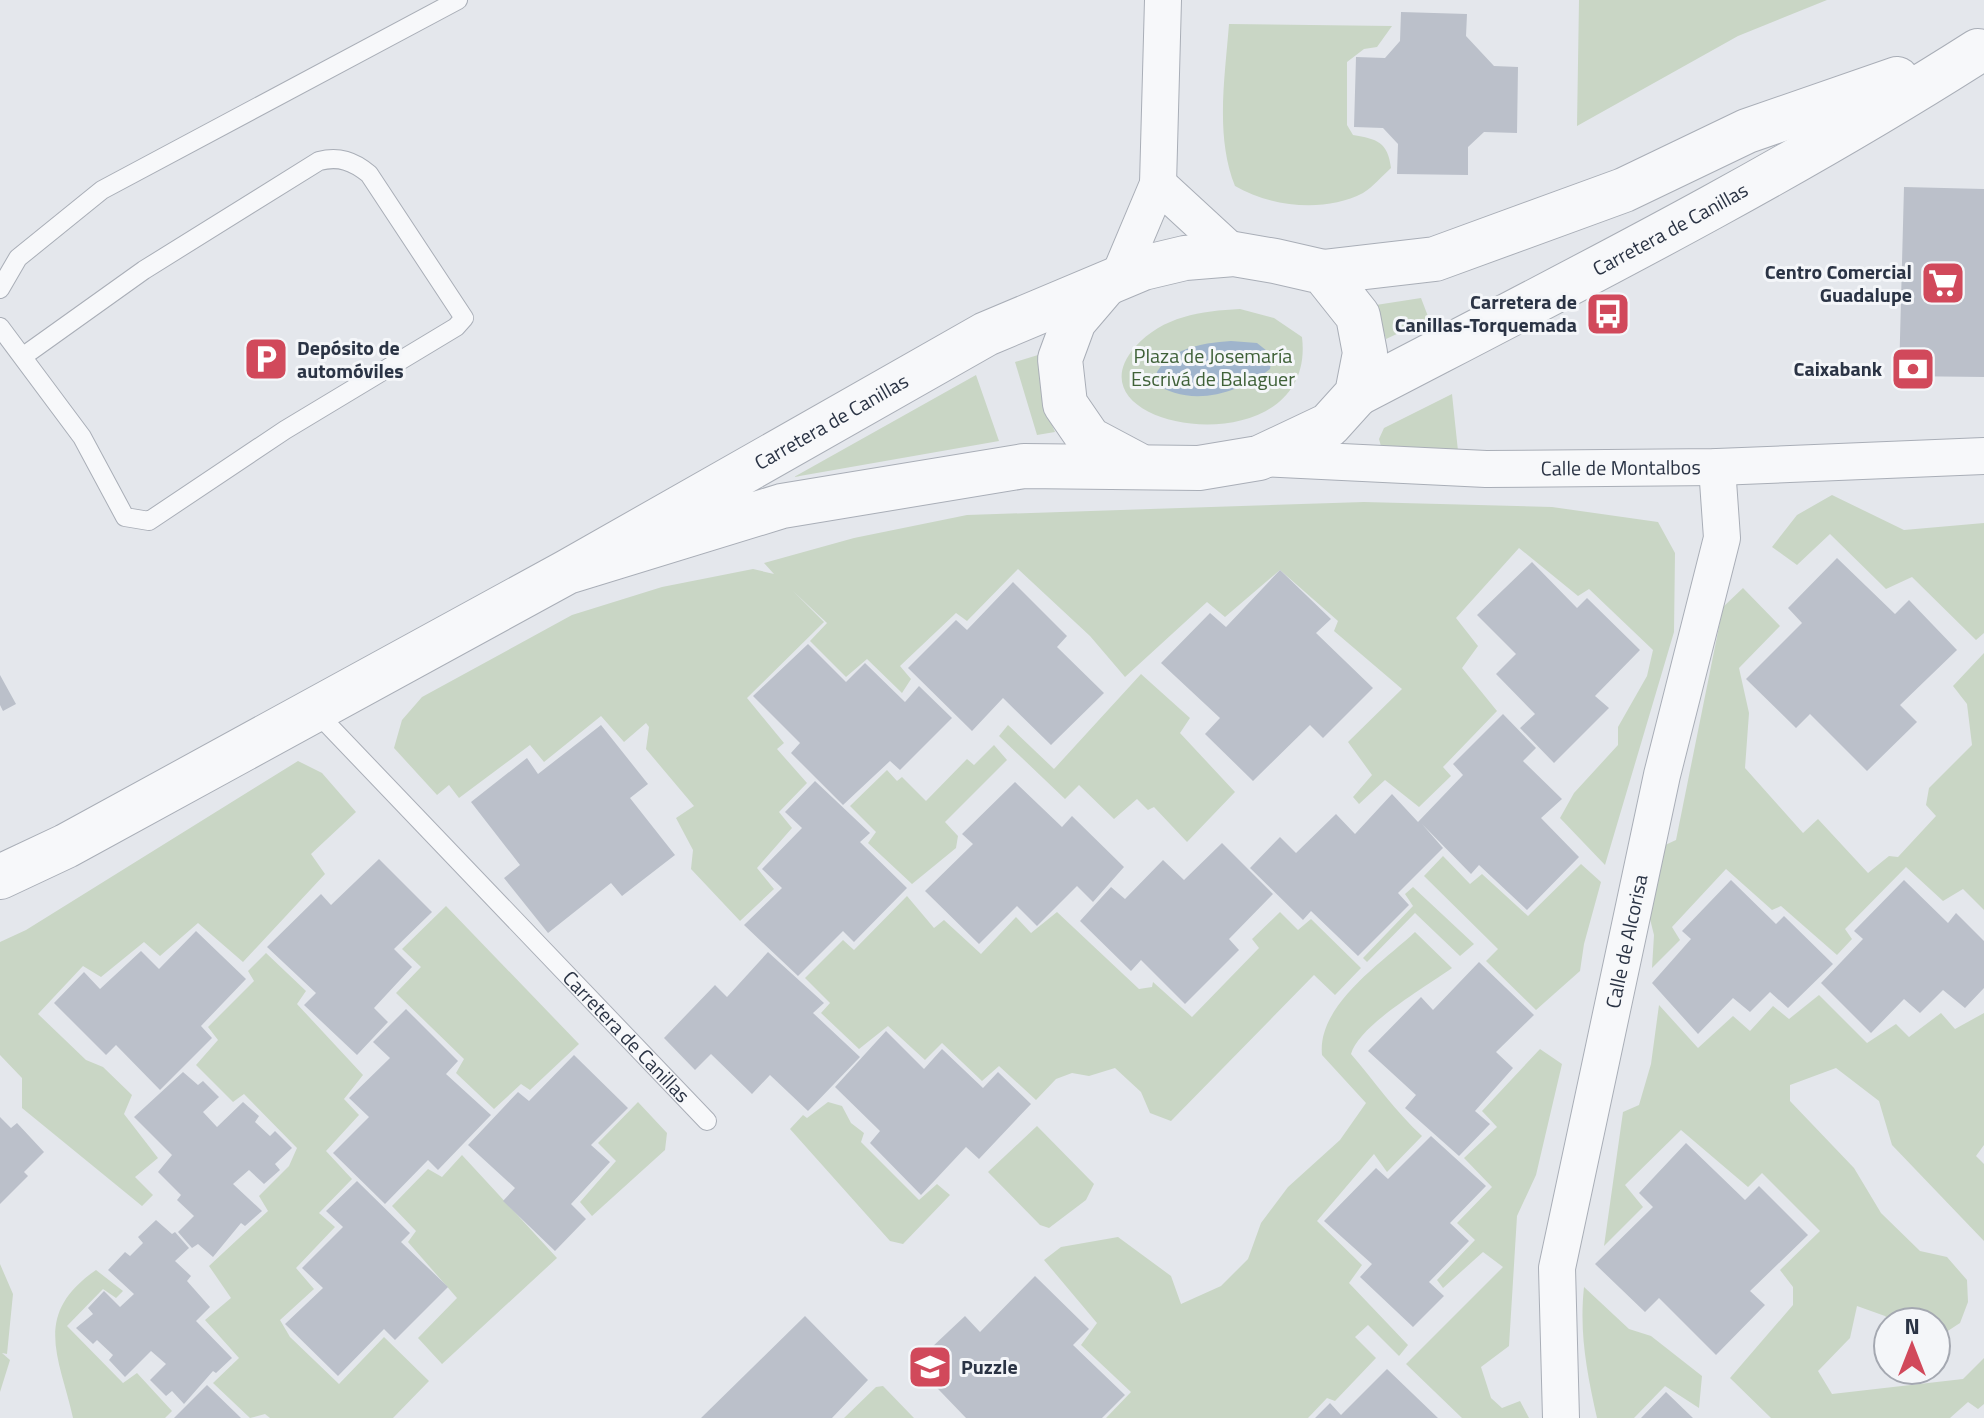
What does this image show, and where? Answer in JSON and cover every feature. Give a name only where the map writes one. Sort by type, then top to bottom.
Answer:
[{"type":"street","points":[[1111,282],[1143,268],[1185,258],[1234,254],[1323,272],[1358,316],[1365,353],[1357,394],[1329,425],[1259,458],[1199,468],[1138,465],[1089,439],[1065,404],[1060,359],[1074,321],[1111,282],[1158,184],[1163,0]]},
{"type":"street","name":"Carretera de Canillas","points":[[1323,272],[1435,259],[1624,190],[1747,131],[1981,51]]},
{"type":"street","name":"Carretera de Canillas","points":[[1357,394],[1767,175],[1896,104],[1981,51]]},
{"type":"street","points":[[1158,184],[1234,254]]},
{"type":"street","name":"Carretera de Canillas","points":[[0,877],[66,846],[567,572],[986,334],[1111,282]]},
{"type":"street","name":"Calle de Montalbos","points":[[1259,458],[1486,469],[1717,467],[1984,456]]},
{"type":"street","name":"Carretera de Canillas","points":[[567,572],[782,506],[1024,466],[1138,465]]},
{"type":"street","name":"Calle de Alcorisa","points":[[1561,1418],[1557,1268],[1662,775],[1722,538],[1717,467]]},
{"type":"lane","points":[[0,289],[18,258],[102,190],[458,0]]},
{"type":"lane","points":[[0,327],[25,355],[82,437],[125,517],[149,521],[285,430],[419,351],[464,318],[369,174],[356,163],[333,157],[319,161],[144,270],[25,355]]},
{"type":"lane","name":"Carretera de Canillas","points":[[314,710],[707,1121]]},
{"type":"green space","points":[[1579,0],[1827,0],[1738,36],[1577,126]]},
{"type":"green space","points":[[1229,24],[1392,26],[1377,47],[1364,49],[1347,62],[1347,125],[1353,135],[1380,143],[1387,152],[1391,168],[1363,193],[1315,205],[1281,203],[1235,186],[1223,127]]},
{"type":"green space","points":[[1421,298],[1429,319],[1386,339],[1376,305]]},
{"type":"green space","name":"Plaza de Josemaría Escrivá de Balaguer","points":[[1240,309],[1274,318],[1302,337],[1296,379],[1272,407],[1237,421],[1197,424],[1160,417],[1132,400],[1122,376],[1135,347],[1146,337],[1183,317]]},
{"type":"green space","points":[[1038,355],[1047,413],[1055,432],[1037,435],[1015,362]]},
{"type":"green space","points":[[976,375],[999,441],[794,477]]},
{"type":"green space","points":[[1452,394],[1458,451],[1382,450],[1379,439],[1384,428]]},
{"type":"green space","points":[[1832,495],[1904,530],[1984,523],[1984,633],[1976,640],[1912,577],[1886,589],[1830,534],[1797,565],[1772,547],[1797,515]]},
{"type":"green space","points":[[1364,502],[1552,507],[1658,522],[1675,553],[1674,632],[1605,865],[1560,818],[1574,793],[1618,745],[1618,727],[1647,676],[1653,650],[1589,589],[1578,596],[1519,548],[1456,618],[1478,646],[1462,668],[1497,711],[1443,767],[1451,776],[1419,807],[1385,780],[1359,804],[1353,797],[1372,775],[1348,742],[1402,689],[1334,631],[1338,621],[1280,570],[1225,617],[1207,602],[1125,677],[1090,636],[1018,569],[967,621],[956,613],[900,666],[911,679],[902,693],[867,659],[846,677],[810,641],[827,623],[793,591],[824,622],[747,698],[784,743],[777,749],[807,783],[779,812],[792,828],[757,868],[774,889],[740,921],[691,869],[693,850],[676,818],[694,806],[646,749],[649,727],[646,723],[624,742],[601,716],[544,762],[530,745],[459,798],[449,785],[437,795],[394,748],[402,720],[422,697],[572,615],[662,587],[753,569],[774,574],[764,563],[854,538],[967,515]]},
{"type":"green space","points":[[1743,588],[1780,626],[1739,668],[1749,713],[1745,768],[1803,833],[1818,819],[1868,873],[1889,856],[1898,857],[1936,816],[1926,805],[1929,788],[1972,745],[1967,704],[1953,686],[1984,653],[1984,910],[1963,889],[1943,901],[1906,867],[1845,929],[1852,939],[1837,955],[1781,906],[1772,910],[1726,869],[1672,927],[1680,940],[1652,968],[1654,935],[1646,903],[1663,846],[1676,840],[1723,607]]},
{"type":"green space","points":[[1141,674],[1190,718],[1180,733],[1235,792],[1187,842],[1154,807],[1148,810],[1137,799],[1114,819],[1079,785],[1065,799],[999,736],[1008,725],[1054,769]]},
{"type":"green space","points":[[994,745],[1007,760],[945,822],[958,836],[956,848],[912,884],[868,843],[876,832],[850,806],[887,770],[897,781],[902,777],[926,801],[967,759],[974,765]]},
{"type":"green space","points":[[298,761],[322,773],[356,812],[311,854],[325,874],[243,962],[198,923],[160,956],[144,942],[101,977],[83,966],[38,1014],[86,1060],[103,1067],[132,1095],[124,1114],[158,1158],[135,1177],[153,1195],[142,1206],[22,1108],[22,1078],[0,1055],[0,942],[26,930]]},
{"type":"green space","points":[[1443,856],[1470,884],[1482,874],[1528,916],[1581,864],[1601,882],[1580,971],[1536,1010],[1486,961],[1498,949],[1424,876]]},
{"type":"green space","points":[[1413,887],[1474,944],[1460,956],[1415,913],[1367,962],[1363,958],[1413,906],[1405,894]]},
{"type":"green space","points":[[907,896],[934,928],[944,920],[981,954],[1016,917],[1031,933],[1057,912],[1139,989],[1152,987],[1153,982],[1192,1017],[1259,948],[1252,939],[1280,912],[1298,930],[1311,919],[1361,968],[1335,995],[1314,975],[1171,1121],[1150,1113],[1141,1092],[1115,1068],[1089,1076],[1072,1073],[1056,1079],[1036,1100],[999,1066],[982,1081],[942,1043],[925,1060],[888,1026],[859,1049],[821,1013],[830,1003],[805,978],[843,940],[854,950]]},
{"type":"green space","points":[[446,906],[579,1044],[530,1090],[521,1084],[494,1109],[456,1073],[464,1059],[396,993],[421,967],[402,949]]},
{"type":"green space","points":[[1415,932],[1452,968],[1380,1019],[1351,1054],[1422,1136],[1387,1172],[1374,1154],[1317,1221],[1362,1265],[1349,1283],[1408,1345],[1399,1356],[1368,1325],[1355,1337],[1376,1358],[1335,1401],[1327,1398],[1308,1418],[1106,1418],[1131,1392],[1081,1345],[1097,1323],[1044,1260],[1061,1247],[1118,1237],[1171,1276],[1181,1304],[1221,1286],[1248,1259],[1261,1223],[1288,1187],[1340,1140],[1366,1103],[1322,1055],[1323,1037],[1330,1019],[1354,986]]},
{"type":"green space","points":[[266,953],[306,991],[297,1004],[363,1075],[344,1099],[359,1115],[326,1151],[352,1179],[319,1213],[335,1227],[296,1268],[314,1289],[280,1320],[290,1337],[339,1384],[384,1337],[429,1381],[393,1418],[270,1418],[265,1414],[250,1418],[213,1383],[239,1358],[205,1320],[231,1298],[209,1266],[268,1211],[259,1196],[289,1166],[297,1148],[244,1094],[233,1102],[196,1065],[218,1040],[208,1027],[254,981],[248,971]]},
{"type":"green space","points":[[1819,995],[1867,1043],[1896,1024],[1909,1037],[1941,1013],[1955,1029],[1984,1013],[1984,1145],[1976,1156],[1984,1164],[1984,1241],[1892,1145],[1879,1101],[1836,1068],[1790,1085],[1790,1101],[1854,1168],[1881,1213],[1920,1251],[1947,1257],[1967,1280],[1968,1302],[1960,1323],[1952,1328],[1952,1306],[1872,1306],[1872,1311],[1857,1306],[1850,1338],[1818,1371],[1832,1394],[1902,1386],[1952,1386],[1952,1380],[1963,1379],[1984,1358],[1984,1404],[1978,1409],[1968,1402],[1950,1418],[1771,1418],[1730,1378],[1793,1305],[1793,1287],[1780,1270],[1820,1231],[1762,1173],[1748,1187],[1681,1130],[1625,1185],[1643,1207],[1604,1246],[1623,1112],[1639,1105],[1651,1064],[1659,1005],[1698,1048],[1733,1016],[1750,1031],[1773,1006],[1789,1019]]},
{"type":"green space","points":[[1540,1049],[1562,1064],[1536,1175],[1517,1216],[1509,1346],[1481,1367],[1491,1398],[1502,1408],[1520,1401],[1529,1418],[1462,1418],[1406,1364],[1503,1267],[1483,1252],[1443,1288],[1437,1280],[1475,1240],[1457,1223],[1492,1187],[1464,1158],[1497,1127],[1482,1111]]},
{"type":"green space","points":[[638,1102],[667,1133],[665,1150],[592,1216],[580,1202],[616,1161],[598,1143]]},
{"type":"green space","points":[[828,1102],[842,1106],[851,1123],[864,1133],[861,1142],[919,1200],[937,1184],[950,1195],[903,1244],[890,1241],[790,1129],[803,1115],[807,1118]]},
{"type":"green space","points":[[1037,1126],[1094,1184],[1086,1200],[1049,1228],[1040,1225],[988,1172]]},
{"type":"green space","points":[[462,1155],[557,1258],[442,1364],[418,1338],[457,1298],[408,1242],[416,1231],[392,1206],[428,1169],[442,1177]]},
{"type":"green space","points":[[0,1264],[13,1294],[7,1354],[2,1353],[10,1360],[0,1392]]},
{"type":"green space","points":[[96,1270],[123,1291],[116,1298],[103,1289],[67,1326],[123,1383],[137,1373],[172,1411],[165,1418],[73,1418],[57,1357],[57,1321],[63,1304],[76,1287]]},
{"type":"green space","points":[[1584,1287],[1629,1329],[1651,1336],[1702,1376],[1699,1408],[1665,1386],[1634,1418],[1597,1418],[1583,1337]]},
{"type":"green space","points":[[883,1386],[914,1418],[844,1418],[876,1387]]},
{"type":"water","points":[[1231,341],[1257,343],[1272,355],[1270,369],[1243,386],[1212,395],[1181,395],[1153,382],[1165,362],[1174,355],[1196,346]]},
{"type":"building","points":[[1401,12],[1467,14],[1466,36],[1494,66],[1518,67],[1517,133],[1484,132],[1468,147],[1468,175],[1397,174],[1398,144],[1383,128],[1354,127],[1356,57],[1385,58],[1400,41]]},
{"type":"building","name":"Centro Comercial Guadalupe","points":[[1904,187],[1984,189],[1984,377],[1899,376]]},
{"type":"building","points":[[1837,558],[1895,614],[1909,600],[1957,650],[1900,705],[1917,722],[1867,771],[1810,714],[1796,728],[1746,679],[1802,623],[1788,608]]},
{"type":"building","points":[[1532,562],[1577,608],[1587,598],[1640,650],[1595,696],[1609,708],[1554,763],[1520,728],[1535,714],[1496,674],[1516,654],[1477,615]]},
{"type":"building","points":[[1280,570],[1331,619],[1316,633],[1373,688],[1323,738],[1310,725],[1253,781],[1205,734],[1220,718],[1161,663],[1210,613],[1226,627]]},
{"type":"building","points":[[1013,582],[1067,636],[1057,647],[1104,693],[1051,745],[1003,698],[972,731],[908,668],[956,620],[967,630]]},
{"type":"building","points":[[808,644],[846,682],[865,663],[905,702],[919,686],[952,718],[900,770],[890,761],[843,805],[791,753],[800,743],[753,696]]},
{"type":"building","points":[[0,675],[16,704],[3,711],[0,705]]},
{"type":"building","points":[[1503,714],[1536,748],[1523,761],[1562,799],[1541,818],[1579,857],[1527,910],[1479,865],[1471,874],[1422,824],[1443,848],[1398,893],[1409,905],[1358,956],[1311,911],[1303,920],[1250,868],[1280,837],[1296,853],[1336,814],[1355,834],[1392,794],[1418,822],[1463,775],[1453,764]]},
{"type":"building","points":[[601,725],[648,784],[630,798],[675,855],[622,896],[611,883],[548,933],[504,878],[520,865],[471,802],[527,758],[538,774]]},
{"type":"building","points":[[815,781],[870,833],[860,842],[907,888],[854,942],[843,931],[798,976],[744,925],[782,888],[762,869],[802,828],[785,812]]},
{"type":"building","points":[[1015,782],[1062,827],[1072,816],[1124,867],[1093,902],[1077,886],[1037,926],[1017,906],[979,944],[925,891],[973,844],[962,834]]},
{"type":"building","points":[[1222,843],[1273,894],[1229,939],[1239,950],[1185,1004],[1141,960],[1131,971],[1080,921],[1111,887],[1125,899],[1163,860],[1184,880]]},
{"type":"building","points":[[379,859],[432,912],[394,949],[412,967],[374,1008],[388,1022],[357,1055],[304,1005],[316,993],[267,947],[321,894],[331,905]]},
{"type":"building","points":[[1731,880],[1776,924],[1784,916],[1833,964],[1788,1008],[1770,992],[1750,1012],[1733,998],[1698,1034],[1652,983],[1691,939],[1682,931]]},
{"type":"building","points":[[1904,880],[1948,923],[1956,913],[1984,941],[1984,988],[1965,1008],[1943,990],[1920,1013],[1904,999],[1871,1033],[1821,983],[1863,939],[1854,931]]},
{"type":"building","points":[[196,931],[246,979],[201,1026],[212,1038],[160,1090],[116,1045],[106,1055],[54,1003],[84,972],[100,989],[141,951],[159,969]]},
{"type":"building","points":[[768,952],[824,1003],[813,1013],[860,1057],[808,1111],[770,1075],[752,1094],[711,1054],[695,1070],[664,1038],[715,985],[727,997]]},
{"type":"building","points":[[1479,962],[1534,1015],[1496,1052],[1513,1068],[1475,1111],[1490,1124],[1459,1156],[1405,1108],[1416,1095],[1368,1051],[1421,997],[1433,1010]]},
{"type":"building","points":[[406,1009],[458,1061],[446,1074],[491,1115],[438,1170],[428,1160],[385,1204],[333,1153],[369,1117],[349,1098],[390,1058],[373,1042]]},
{"type":"building","points":[[886,1031],[924,1069],[942,1049],[983,1088],[998,1072],[1031,1104],[979,1159],[966,1147],[921,1195],[870,1143],[880,1131],[835,1087]]},
{"type":"building","points":[[574,1055],[628,1108],[591,1145],[610,1162],[571,1204],[586,1219],[555,1251],[503,1201],[515,1188],[468,1145],[518,1092],[529,1101]]},
{"type":"building","points":[[183,1072],[198,1085],[203,1081],[219,1097],[203,1112],[217,1127],[243,1102],[259,1116],[255,1122],[270,1136],[275,1131],[292,1148],[275,1164],[280,1170],[264,1184],[249,1170],[233,1184],[262,1211],[245,1226],[241,1223],[213,1257],[198,1244],[192,1248],[178,1232],[194,1216],[177,1200],[181,1195],[158,1172],[172,1155],[134,1117]]},
{"type":"building","points":[[0,1117],[11,1128],[17,1123],[44,1152],[24,1172],[28,1176],[0,1204]]},
{"type":"building","points":[[1431,1136],[1486,1186],[1450,1223],[1469,1241],[1429,1282],[1444,1296],[1413,1327],[1360,1277],[1372,1264],[1324,1221],[1376,1168],[1388,1179]]},
{"type":"building","points":[[1686,1143],[1745,1200],[1759,1186],[1808,1235],[1750,1291],[1765,1305],[1716,1355],[1659,1298],[1645,1312],[1595,1264],[1653,1207],[1639,1193]]},
{"type":"building","points":[[357,1181],[410,1233],[401,1242],[448,1287],[395,1340],[384,1329],[338,1376],[285,1324],[323,1288],[302,1268],[343,1227],[326,1211]]},
{"type":"building","points":[[156,1220],[172,1234],[175,1232],[189,1248],[175,1261],[191,1276],[187,1281],[210,1307],[196,1321],[232,1358],[216,1373],[213,1371],[184,1404],[172,1391],[166,1396],[150,1380],[166,1364],[151,1351],[125,1377],[109,1360],[113,1355],[97,1340],[93,1344],[76,1328],[93,1314],[88,1308],[104,1291],[120,1307],[134,1294],[108,1270],[125,1252],[130,1256],[143,1243],[138,1237]]},
{"type":"building","points":[[1035,1276],[1089,1329],[1073,1345],[1125,1395],[1102,1418],[966,1418],[914,1364],[965,1316],[980,1332]]},
{"type":"building","points":[[805,1316],[868,1380],[832,1418],[701,1418]]},
{"type":"building","points":[[1387,1369],[1438,1418],[1315,1418],[1330,1403],[1341,1415]]},
{"type":"building","points":[[207,1385],[241,1418],[174,1418]]},
{"type":"building","points":[[1666,1392],[1693,1418],[1641,1418]]},
{"type":"place","name":"Centro Comercial Guadalupe","points":[[1943,283]]},
{"type":"place","name":"Carretera de Canillas-Torquemada","points":[[1608,314]]},
{"type":"place","name":"Depósito de automóviles","points":[[266,359]]},
{"type":"place","name":"Caixabank","points":[[1913,369]]},
{"type":"place","name":"Puzzle","points":[[930,1367]]}]
